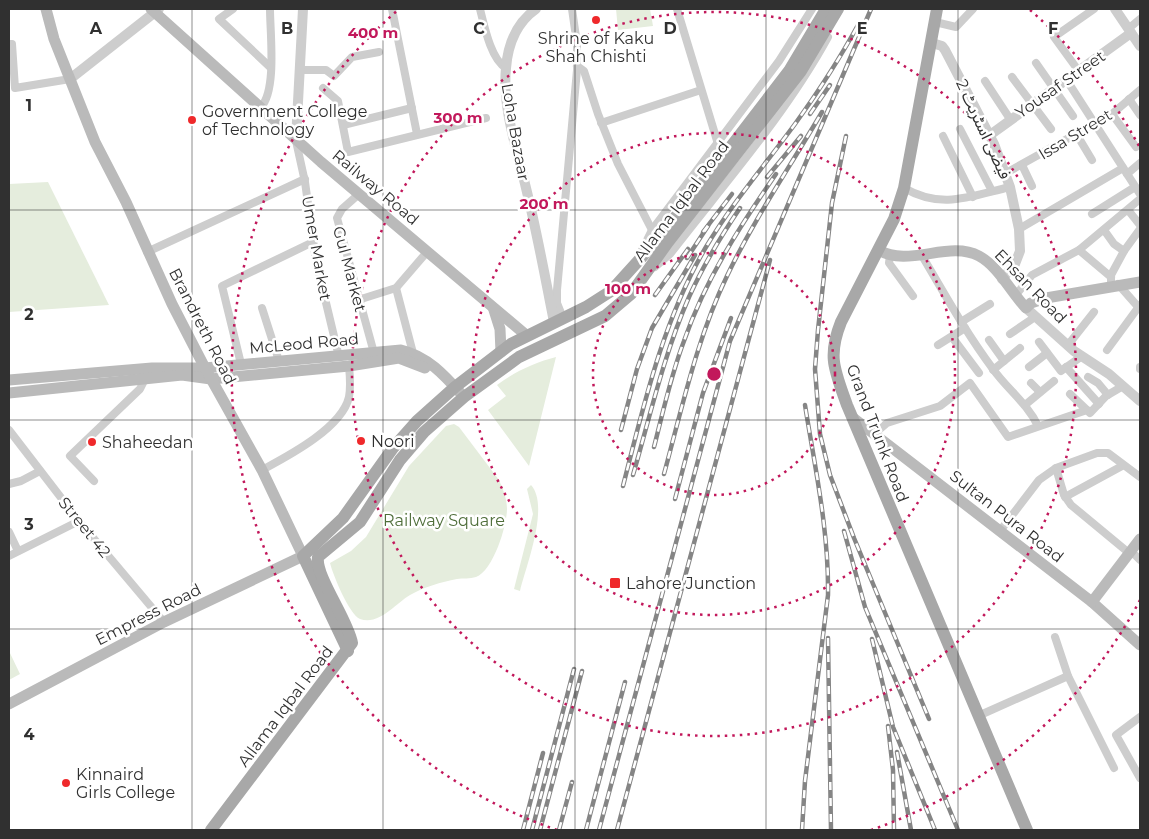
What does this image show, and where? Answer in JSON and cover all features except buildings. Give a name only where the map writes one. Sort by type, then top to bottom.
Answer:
[{"type":"main road","name":"Brandreth Road","points":[[46,9],[54,39],[95,142],[126,202],[147,252],[205,368],[262,470],[348,651]]},
{"type":"main road","name":"Allama Iqbal Road","points":[[303,556],[343,518],[388,455],[418,421],[519,357],[605,316],[631,294],[647,274],[660,237],[789,71],[826,9]]},
{"type":"main road","name":"Allama Iqbal Road","points":[[211,830],[348,651],[352,643],[350,634],[320,569],[318,558],[360,522],[400,460],[457,395],[501,352],[526,335],[602,298],[660,237],[801,71],[838,9]]},
{"type":"main road","name":"Grand Trunk Road","points":[[937,9],[904,188],[885,252],[848,306],[834,339],[832,350],[836,372],[852,417],[1027,830]]},
{"type":"main road","name":"Railway Road","points":[[155,10],[296,139],[526,335]]},
{"type":"main road","name":"Ehsan Road","points":[[885,252],[921,254],[959,252],[976,254],[986,261],[1026,308]]},
{"type":"main road","points":[[1026,308],[1036,300],[1113,282],[1140,282]]},
{"type":"main road","points":[[494,308],[500,329],[501,352]]},
{"type":"main road","name":"McLeod Road","points":[[10,380],[152,368],[205,368],[401,350],[413,352]]},
{"type":"main road","points":[[413,352],[433,366],[457,395]]},
{"type":"main road","name":"McLeod Road","points":[[10,393],[146,377],[191,375],[211,379],[349,366],[398,358],[406,359],[428,369],[457,395]]},
{"type":"main road","points":[[10,380],[10,393]]},
{"type":"main road","name":"Sultan Pura Road","points":[[852,417],[1092,602],[1140,645]]},
{"type":"main road","points":[[1092,602],[1140,539]]},
{"type":"main road","name":"Empress Road","points":[[9,704],[164,622],[303,556]]},
{"type":"street","points":[[233,9],[219,19],[270,67]]},
{"type":"street","points":[[261,107],[268,100],[270,9]]},
{"type":"street","points":[[296,139],[303,9]]},
{"type":"street","points":[[392,9],[417,134]]},
{"type":"street","points":[[480,9],[490,44],[501,66],[506,68]]},
{"type":"street","name":"Loha Bazaar","points":[[536,9],[516,29],[506,68],[508,107],[558,320]]},
{"type":"street","points":[[558,320],[557,290],[577,66],[577,44],[572,9]]},
{"type":"street","points":[[676,9],[718,144]]},
{"type":"street","points":[[577,66],[584,70],[601,123],[624,178],[660,237],[718,144],[779,61],[812,9]]},
{"type":"street","points":[[647,274],[670,254],[807,75],[843,9]]},
{"type":"street","points":[[935,22],[956,27],[974,9]]},
{"type":"street","points":[[1078,70],[1054,37],[1094,9]]},
{"type":"street","points":[[1115,9],[1140,46]]},
{"type":"street","points":[[9,44],[12,44],[15,88],[70,79],[155,10]]},
{"type":"street","points":[[1129,31],[1140,18]]},
{"type":"street","name":"Yousaf Street","points":[[990,135],[1129,31]]},
{"type":"street","name":"فیضی اسٹریٹ 2","points":[[932,43],[942,46],[945,50],[990,135],[1006,173],[1019,229],[1018,258],[1002,279]]},
{"type":"street","points":[[300,70],[326,70],[334,76],[352,58],[379,52]]},
{"type":"street","points":[[1036,63],[1073,116]]},
{"type":"street","points":[[1012,77],[1051,129]]},
{"type":"street","points":[[1066,79],[1140,194]]},
{"type":"street","points":[[985,81],[1010,119]]},
{"type":"street","points":[[323,88],[338,102],[348,152],[486,118]]},
{"type":"street","points":[[601,123],[701,90]]},
{"type":"street","name":"Issa Street","points":[[1006,173],[1112,114],[1140,90]]},
{"type":"street","points":[[1129,100],[1140,115]]},
{"type":"street","points":[[343,125],[412,108]]},
{"type":"street","points":[[1112,114],[1136,147]]},
{"type":"street","points":[[960,129],[992,191]]},
{"type":"street","points":[[1077,135],[1092,160]]},
{"type":"street","points":[[943,136],[973,197]]},
{"type":"street","name":"Umer Market","points":[[296,139],[305,179],[314,242],[339,357]]},
{"type":"street","points":[[1019,229],[1140,163]]},
{"type":"street","points":[[1022,165],[1032,186]]},
{"type":"street","points":[[147,252],[305,179]]},
{"type":"street","points":[[904,188],[929,200],[973,197],[1010,187]]},
{"type":"street","points":[[1092,214],[1135,187]]},
{"type":"street","name":"Gul Market","points":[[359,194],[342,209],[337,218],[374,353]]},
{"type":"street","points":[[1014,296],[1032,274],[1079,250],[1140,200]]},
{"type":"street","points":[[1113,282],[1124,251],[1140,227],[1128,210]]},
{"type":"street","points":[[1104,230],[1114,244],[1124,251]]},
{"type":"street","points":[[241,364],[222,286],[314,242]]},
{"type":"street","points":[[1079,250],[1140,307],[1107,350]]},
{"type":"street","points":[[358,300],[396,288],[427,252]]},
{"type":"street","points":[[885,252],[889,263],[913,296]]},
{"type":"street","points":[[921,254],[963,325],[993,370],[1025,405],[1038,426]]},
{"type":"street","points":[[396,288],[413,352]]},
{"type":"street","points":[[938,345],[952,337],[963,325],[990,304]]},
{"type":"street","points":[[262,308],[279,361]]},
{"type":"street","name":"Ehsan Road","points":[[1026,308],[1068,345],[1140,401]]},
{"type":"street","points":[[1068,345],[1094,312]]},
{"type":"street","points":[[1010,334],[1035,317]]},
{"type":"street","points":[[952,337],[979,373]]},
{"type":"street","points":[[989,340],[1004,362]]},
{"type":"street","points":[[1039,342],[1061,371],[1082,356]]},
{"type":"street","points":[[993,370],[1020,348]]},
{"type":"street","points":[[1029,367],[1047,353]]},
{"type":"street","points":[[262,470],[296,452],[341,413],[349,398],[349,366]]},
{"type":"street","points":[[1066,367],[1099,404]]},
{"type":"street","points":[[94,482],[70,456],[140,389],[146,377]]},
{"type":"street","points":[[1088,377],[1098,383],[1108,395]]},
{"type":"street","points":[[1025,405],[1054,381]]},
{"type":"street","points":[[874,434],[887,424],[940,406],[970,383],[1008,437],[1087,410]]},
{"type":"street","points":[[1031,383],[1040,392]]},
{"type":"street","points":[[1070,394],[1090,413],[1108,395],[1123,386]]},
{"type":"street","name":"Street 42","points":[[9,430],[79,521],[164,622]]},
{"type":"street","points":[[1000,531],[1039,480],[1056,468],[1097,453],[1108,453],[1122,466],[1140,477]]},
{"type":"street","points":[[1065,497],[1122,466]]},
{"type":"street","points":[[1056,468],[1065,497],[1071,504],[1140,560]]},
{"type":"street","points":[[9,484],[21,481],[40,471]]},
{"type":"street","points":[[9,556],[79,521]]},
{"type":"street","points":[[9,532],[18,551]]},
{"type":"street","points":[[1055,637],[1068,676],[1114,768]]},
{"type":"street","points":[[978,716],[1068,676]]},
{"type":"street","points":[[1140,718],[1116,735],[1140,778]]},
{"type":"street","points":[[1133,765],[1140,758]]},
{"type":"green space","points":[[616,9],[650,9],[653,26],[618,30]]},
{"type":"green space","points":[[48,182],[109,305],[9,312],[9,184]]},
{"type":"green space","points":[[556,357],[529,466],[488,410],[506,396],[497,385],[525,368]]},
{"type":"green space","name":"Railway Square","points":[[454,424],[459,427],[499,480],[507,505],[505,526],[498,547],[488,566],[476,577],[451,580],[427,587],[410,595],[380,617],[367,620],[360,619],[346,602],[330,563],[351,551],[366,537],[409,466],[446,426]]},
{"type":"green space","points":[[531,485],[536,495],[538,507],[537,521],[535,536],[520,591],[514,589],[533,514],[527,489]]},
{"type":"green space","points":[[9,651],[20,674],[9,680]]},
{"type":"railway","points":[[599,830],[730,341],[871,9]]},
{"type":"railway","points":[[623,486],[656,363],[666,333],[691,275],[716,231],[812,100],[858,25]]},
{"type":"railway","points":[[810,114],[830,85]]},
{"type":"railway","points":[[664,474],[691,374],[716,300],[749,234],[822,112]]},
{"type":"railway","points":[[767,177],[801,136]]},
{"type":"railway","points":[[846,136],[832,203],[818,330],[815,369],[820,434],[830,475],[854,538],[929,719]]},
{"type":"railway","points":[[654,447],[679,354],[702,296],[724,254],[776,174]]},
{"type":"railway","points":[[703,232],[732,194]]},
{"type":"railway","points":[[633,475],[658,385],[680,319],[706,263],[740,208]]},
{"type":"railway","points":[[687,258],[708,226]]},
{"type":"railway","points":[[655,295],[688,249]]},
{"type":"railway","points":[[621,430],[637,369],[652,328],[695,255]]},
{"type":"railway","points":[[617,830],[770,260]]},
{"type":"railway","points":[[675,499],[703,393],[731,318]]},
{"type":"railway","points":[[802,830],[805,781],[828,595],[824,523],[805,405]]},
{"type":"railway","points":[[844,531],[865,607],[958,830]]},
{"type":"railway","points":[[828,638],[831,830]]},
{"type":"railway","points":[[872,639],[893,727],[935,830]]},
{"type":"railway","points":[[532,830],[574,669]]},
{"type":"railway","points":[[540,830],[582,671]]},
{"type":"railway","points":[[586,830],[625,682]]},
{"type":"railway","points":[[888,726],[893,770],[894,830]]},
{"type":"railway","points":[[897,752],[911,830]]},
{"type":"railway","points":[[523,830],[543,753]]},
{"type":"railway","points":[[559,830],[572,782]]},
{"type":"place","name":"Shrine of Kaku Shah Chishti","points":[[596,20]]},
{"type":"place","name":"Government College of Technology","points":[[192,120]]},
{"type":"place","name":"Noori","points":[[361,441]]},
{"type":"place","name":"Shaheedan","points":[[92,442]]},
{"type":"place","name":"Lahore Junction","points":[[615,583]]},
{"type":"place","name":"Kinnaird Girls College","points":[[66,783]]}]
